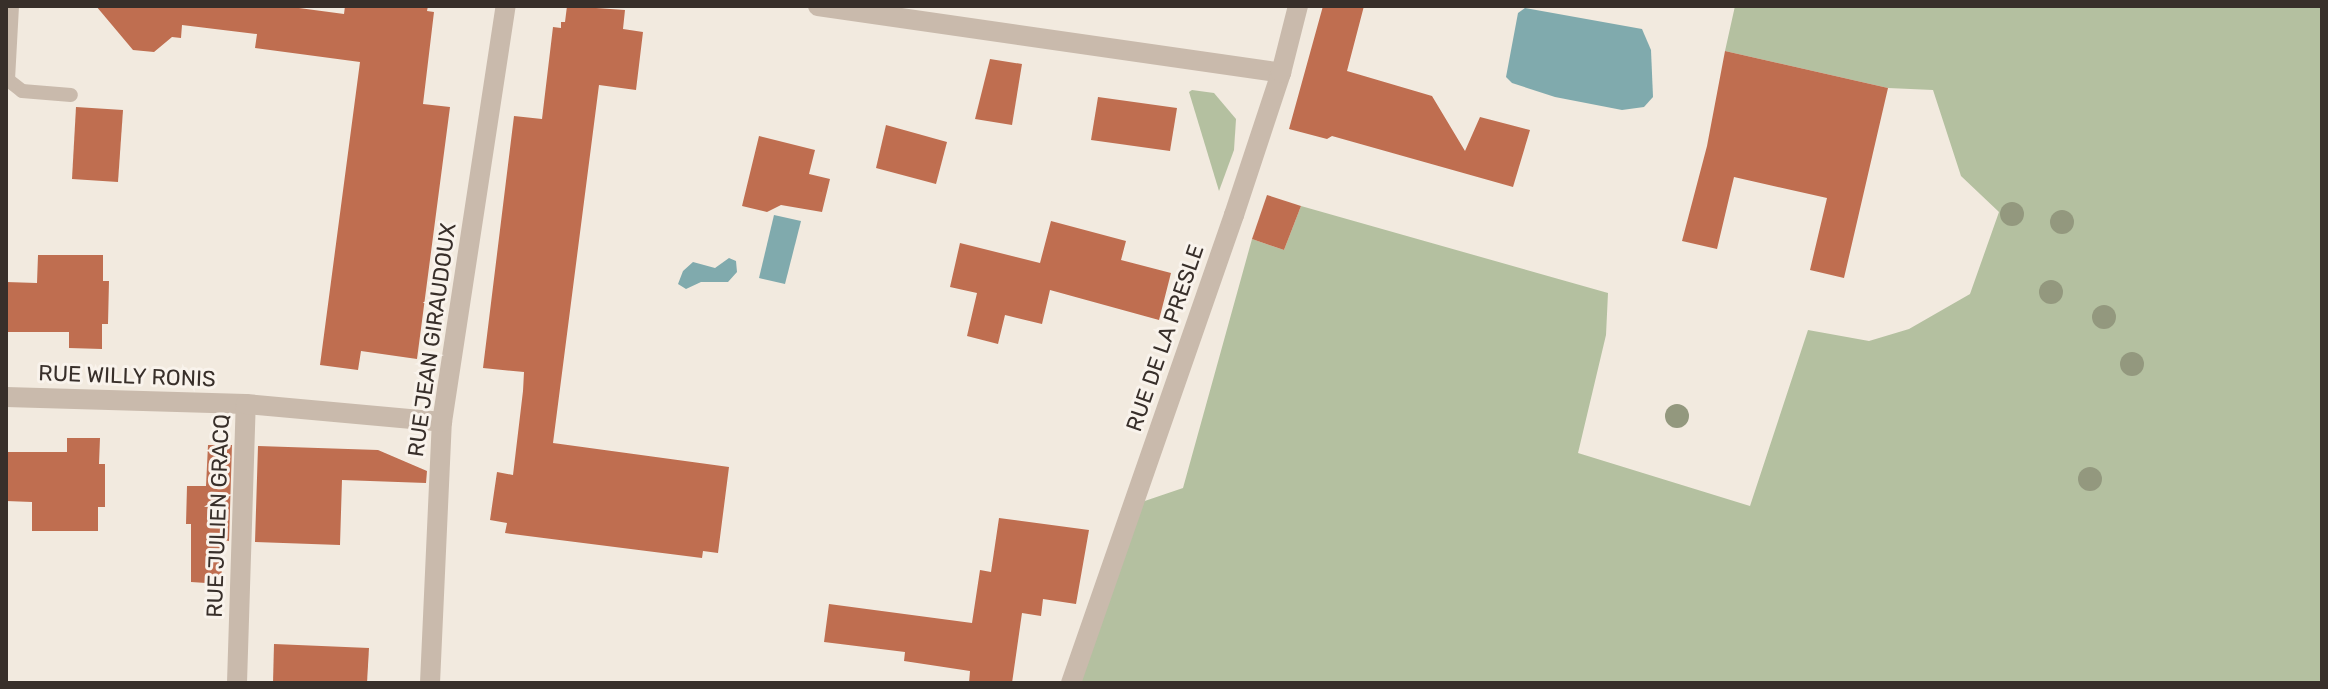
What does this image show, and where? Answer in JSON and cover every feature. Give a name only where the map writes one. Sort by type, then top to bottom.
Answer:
[{"type":"street","name":"RUE JEAN GIRAUDOUX","points":[[430,683],[442,422],[506,6]]},
{"type":"street","points":[[818,6],[1281,73]]},
{"type":"street","name":"RUE DE LA PRESLE","points":[[1071,683],[1281,73],[1298,6]]},
{"type":"street","name":"RUE WILLY RONIS","points":[[6,397],[246,404]]},
{"type":"street","name":"RUE JULIEN GRACQ","points":[[237,683],[246,404],[442,422]]},
{"type":"lane","points":[[12,6],[8,80],[22,91],[71,95]]},
{"type":"green space","points":[[1735,6],[2322,6],[2322,683],[1071,683],[1130,506],[1183,488],[1252,239],[1284,250],[1301,206],[1608,293],[1606,335],[1578,453],[1750,506],[1808,330],[1869,341],[1909,329],[1970,294],[1999,212],[1961,176],[1933,90],[1888,88],[1725,51]]},
{"type":"green space","points":[[1189,92],[1214,93],[1236,119],[1234,150],[1219,191]]},
{"type":"water","points":[[1525,8],[1642,29],[1651,50],[1653,97],[1644,107],[1622,110],[1555,97],[1512,83],[1506,77],[1518,13]]},
{"type":"water","points":[[774,215],[801,221],[785,284],[759,278]]},
{"type":"water","points":[[729,258],[736,261],[737,272],[728,282],[701,282],[686,289],[678,284],[683,271],[693,262],[715,268]]},
{"type":"building","points":[[96,6],[284,6],[344,14],[345,6],[428,6],[427,11],[434,12],[423,104],[450,107],[417,359],[361,351],[358,370],[320,365],[360,62],[255,48],[257,34],[182,25],[181,38],[172,37],[154,52],[133,50]]},
{"type":"building","points":[[567,6],[625,10],[623,29],[643,32],[636,90],[599,85],[553,443],[729,467],[718,553],[703,551],[702,558],[505,533],[507,523],[490,520],[497,472],[513,475],[523,391],[524,372],[483,368],[514,116],[542,119],[553,27],[561,28],[561,22],[565,22]]},
{"type":"building","points":[[1323,6],[1364,6],[1347,71],[1432,96],[1465,151],[1480,117],[1530,130],[1513,187],[1332,136],[1327,139],[1289,129]]},
{"type":"building","points":[[1725,51],[1888,88],[1844,278],[1810,270],[1827,198],[1734,177],[1717,249],[1682,241],[1707,146]]},
{"type":"building","points":[[990,59],[1022,64],[1012,125],[975,119]]},
{"type":"building","points":[[1098,97],[1177,108],[1170,151],[1091,140]]},
{"type":"building","points":[[76,107],[123,110],[118,182],[72,179]]},
{"type":"building","points":[[886,125],[947,142],[936,184],[876,168]]},
{"type":"building","points":[[759,136],[815,150],[809,174],[830,179],[822,212],[781,205],[767,212],[742,206]]},
{"type":"building","points":[[1267,195],[1301,206],[1284,250],[1252,239]]},
{"type":"building","points":[[1051,221],[1126,241],[1121,260],[1171,273],[1159,320],[1050,290],[1042,324],[1005,315],[998,344],[967,336],[977,293],[950,287],[960,243],[1040,263]]},
{"type":"building","points":[[38,255],[103,255],[103,281],[109,281],[108,324],[102,324],[102,349],[69,348],[69,332],[6,332],[6,282],[37,283]]},
{"type":"building","points":[[67,438],[100,438],[99,464],[105,464],[105,507],[98,507],[98,531],[32,531],[32,502],[6,501],[6,452],[67,452]]},
{"type":"building","points":[[208,445],[232,445],[229,541],[223,540],[221,584],[191,582],[191,524],[186,524],[187,486],[206,486]]},
{"type":"building","points":[[258,446],[378,450],[427,471],[426,483],[342,480],[340,545],[255,542]]},
{"type":"building","points":[[999,518],[1089,530],[1076,604],[1043,599],[1041,616],[1022,613],[1012,683],[969,683],[970,671],[904,661],[905,652],[824,642],[829,604],[972,623],[980,570],[991,572]]},
{"type":"building","points":[[274,644],[369,648],[367,683],[273,683]]}]
